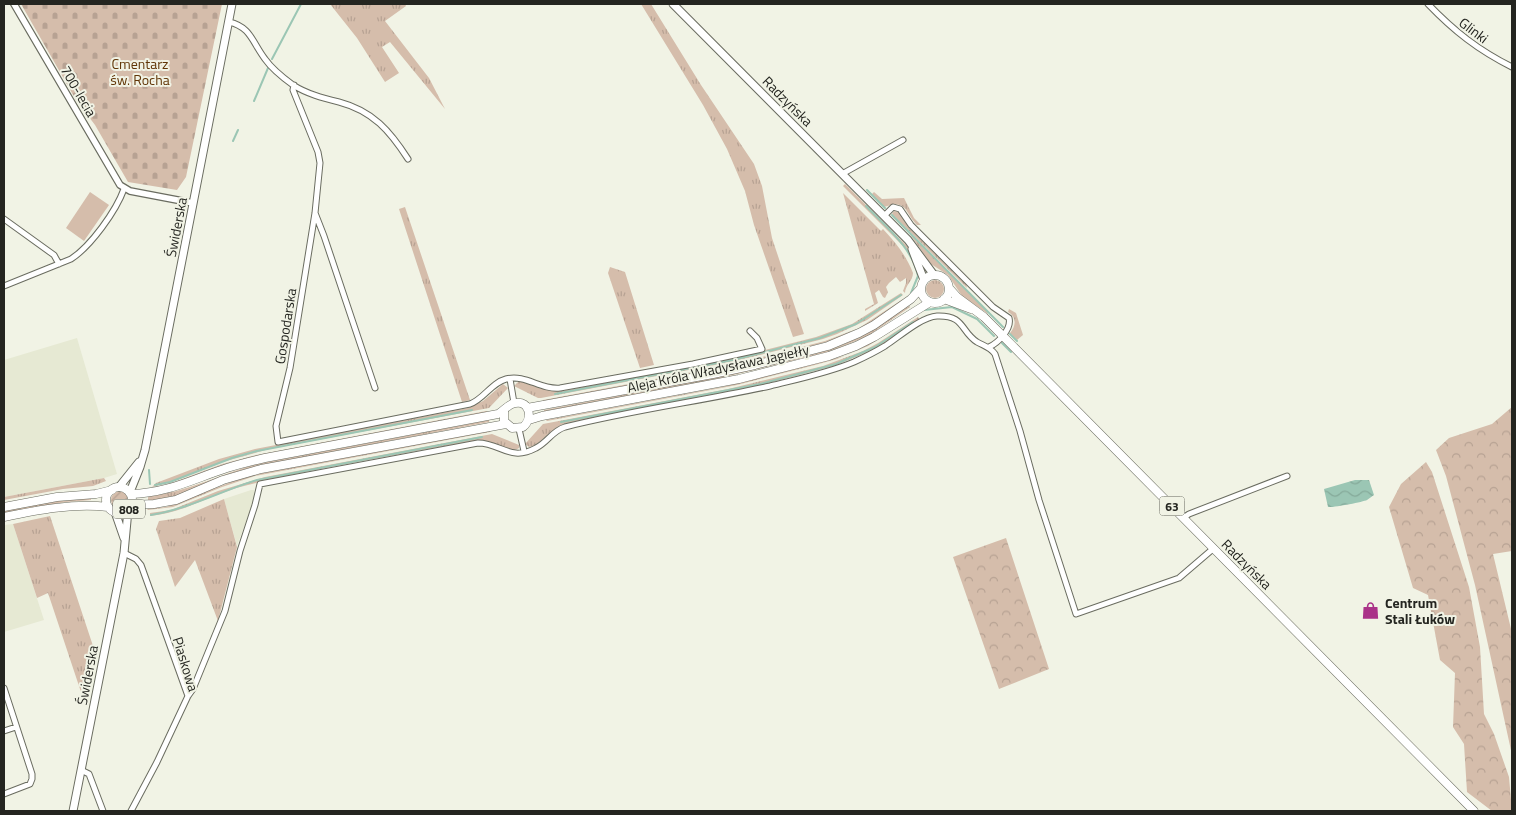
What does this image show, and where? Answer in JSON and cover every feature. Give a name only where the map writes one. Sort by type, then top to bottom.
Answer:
[{"type":"main road","name":"Świderska","points":[[130,493],[143,455],[232,4]]},
{"type":"main road","name":"Radzyńska","points":[[673,4],[908,240],[934,275]]},
{"type":"main road","name":"Radzyńska","points":[[908,240],[921,268],[923,284]]},
{"type":"main road","points":[[923,284],[934,275]]},
{"type":"main road","name":"63","points":[[934,275],[942,277],[949,288]]},
{"type":"main road","name":"63","points":[[923,284],[923,296],[930,302]]},
{"type":"main road","name":"Aleja Króla Władysława Jagiełły","points":[[527,408],[713,374],[828,346],[845,340],[874,325],[908,302],[923,284]]},
{"type":"main road","name":"Radzyńska","points":[[949,288],[1003,335],[1474,811]]},
{"type":"main road","points":[[930,302],[938,303],[944,299],[949,292],[949,288]]},
{"type":"main road","name":"Radzyńska","points":[[944,299],[975,310]]},
{"type":"main road","name":"Aleja Króla Władysława Jagiełły","points":[[529,420],[739,379],[829,356],[874,337],[930,302]]},
{"type":"main road","points":[[130,493],[160,492],[172,489],[228,468],[265,458],[498,414],[514,403],[521,404],[527,408],[530,416],[529,420],[527,424],[519,429],[512,428],[506,424],[504,411]]},
{"type":"main road","points":[[130,508],[170,501],[223,480],[260,469],[506,424]]},
{"type":"main road","name":"Świderska","points":[[116,488],[130,475],[143,455]]},
{"type":"main road","points":[[4,507],[57,497],[96,494],[116,488]]},
{"type":"main road","name":"808","points":[[116,488],[126,489],[130,493],[132,499],[130,508],[122,513],[111,509],[107,498],[116,488]]},
{"type":"main road","points":[[4,517],[73,506],[96,505],[111,509]]},
{"type":"main road","name":"Świderska","points":[[73,811],[124,553],[130,508]]},
{"type":"main road","name":"Świderska","points":[[111,509],[125,544]]},
{"type":"street","name":"700-lecia","points":[[14,4],[116,180],[124,189]]},
{"type":"street","name":"Glinki","points":[[1428,4],[1465,39],[1512,67]]},
{"type":"street","points":[[229,22],[244,28],[266,60],[279,74],[294,85],[311,95],[357,108],[372,117],[391,134],[408,159]]},
{"type":"street","name":"Gospodarska","points":[[294,85],[293,90],[318,152],[320,163],[315,213],[290,368],[276,426],[278,442],[470,404],[482,398],[497,384],[510,379]]},
{"type":"street","points":[[842,174],[903,140]]},
{"type":"street","points":[[4,286],[72,259],[86,248],[121,198],[124,189],[193,203]]},
{"type":"street","points":[[884,216],[893,208],[900,209],[912,225],[993,307],[1009,318],[1010,324],[1003,335],[989,347]]},
{"type":"street","name":"Gospodarska","points":[[315,213],[375,388]]},
{"type":"street","points":[[4,219],[54,255],[60,264]]},
{"type":"street","points":[[188,696],[193,689],[225,611],[260,484],[478,443],[485,443],[512,453],[535,449],[552,433],[565,427],[725,396],[836,368],[874,352],[932,317],[945,317],[955,320],[962,325],[976,342],[989,347],[995,354],[1076,614],[1179,578],[1214,548]]},
{"type":"street","points":[[514,403],[510,379],[525,379],[546,388],[560,388],[762,349],[757,338],[750,331]]},
{"type":"street","points":[[519,429],[524,451]]},
{"type":"street","points":[[1183,518],[1287,476]]},
{"type":"street","name":"Piaskowa","points":[[124,553],[136,559],[141,565],[188,696],[157,762],[131,811]]},
{"type":"street","points":[[4,688],[32,774],[30,784],[4,794]]},
{"type":"street","points":[[4,731],[16,727]]},
{"type":"street","points":[[81,770],[89,774],[103,811]]},
{"type":"shaded area","points":[[77,338],[117,474],[4,497],[4,360]]},
{"type":"shaded area","points":[[254,490],[255,497],[237,546],[224,499]]},
{"type":"shaded area","points":[[13,524],[44,620],[4,632],[4,525]]},
{"type":"green space","name":"Cmentarz św. Rocha","points":[[21,4],[222,4],[186,177],[177,190],[128,182],[95,125],[76,100]]},
{"type":"green space","points":[[330,4],[405,4],[406,6],[385,21],[429,78],[445,109],[390,42],[382,47],[399,73],[385,82],[357,38]]},
{"type":"green space","points":[[641,4],[651,4],[701,85],[754,164],[762,186],[772,238],[804,334],[793,337],[754,225],[745,191],[727,149],[703,105]]},
{"type":"green space","points":[[845,184],[908,247],[909,252],[843,186]]},
{"type":"green space","points":[[90,192],[109,205],[84,241],[66,228]]},
{"type":"green space","points":[[874,192],[882,199],[904,198],[914,218],[921,225],[917,225],[901,205],[884,207],[872,194]]},
{"type":"green space","points":[[843,193],[881,231],[883,229],[892,239],[904,255],[913,273],[905,293],[903,291],[906,278],[900,282],[896,277],[886,287],[888,292],[885,298],[879,290],[875,293],[878,303],[865,311],[865,309],[874,304]]},
{"type":"green space","points":[[405,207],[470,400],[462,402],[399,209]]},
{"type":"green space","points":[[894,211],[900,212],[905,222],[966,284],[967,288],[892,214]]},
{"type":"green space","points":[[909,233],[988,314],[962,296],[948,275],[931,264]]},
{"type":"green space","points":[[610,267],[625,272],[654,365],[640,368],[608,273]]},
{"type":"green space","points":[[931,280],[939,280],[944,285],[942,296],[931,298],[926,293],[926,285]]},
{"type":"green space","points":[[901,293],[903,295],[867,320],[837,334],[736,361],[541,398],[514,386],[519,381],[546,390],[562,391],[725,360],[816,337],[852,324]]},
{"type":"green space","points":[[903,299],[891,310],[860,328]]},
{"type":"green space","points":[[909,306],[868,336],[828,352],[717,379],[544,412],[544,410],[737,373],[814,354],[860,337]]},
{"type":"green space","points":[[1009,309],[1016,313],[1023,335],[1017,340],[1010,333],[1015,322],[1013,316],[1008,312]]},
{"type":"green space","points":[[914,316],[868,346],[837,359],[737,385],[546,420],[722,387],[844,356],[862,348]]},
{"type":"green space","points":[[918,317],[920,320],[876,349],[833,366],[753,387],[564,424],[554,429],[533,446],[529,447],[525,444],[543,424],[728,389],[823,366],[863,351]]},
{"type":"green space","points":[[858,328],[826,342],[748,363],[543,402],[543,400],[735,364],[825,341]]},
{"type":"green space","points":[[503,384],[508,388],[489,408],[269,449],[219,463],[172,482],[152,487],[156,483],[219,459],[255,449],[468,408],[483,401]]},
{"type":"green space","points":[[1512,407],[1512,551],[1493,554],[1512,633],[1512,755],[1475,585],[1446,476],[1436,450],[1449,438],[1492,424]]},
{"type":"green space","points":[[488,412],[275,452],[229,463],[186,481],[158,488],[222,464],[256,455]]},
{"type":"green space","points":[[489,420],[489,422],[264,465],[228,475],[173,497],[148,501],[148,496],[176,491],[257,464]]},
{"type":"green space","points":[[491,430],[490,432],[255,476],[173,507],[147,509],[166,507],[234,481],[263,473]]},
{"type":"green space","points":[[492,434],[519,445],[519,448],[508,450],[488,441],[473,441],[358,462],[232,489],[174,511],[150,516],[150,513],[171,510],[218,491],[265,477]]},
{"type":"green space","points":[[1426,462],[1432,472],[1469,587],[1480,647],[1484,714],[1494,734],[1509,777],[1512,811],[1492,811],[1467,792],[1464,744],[1453,727],[1455,673],[1440,660],[1428,595],[1413,588],[1389,507],[1401,484]]},
{"type":"green space","points":[[104,478],[106,481],[93,486],[63,489],[4,500],[4,497]]},
{"type":"green space","points":[[120,491],[126,494],[129,500],[126,506],[120,509],[114,506],[111,500],[114,494]]},
{"type":"green space","points":[[91,498],[91,500],[66,502],[4,513],[4,511],[55,501]]},
{"type":"green space","points":[[224,499],[237,547],[218,621],[195,560],[175,587],[156,529],[159,521],[180,518]]},
{"type":"green space","points":[[50,516],[95,652],[85,704],[48,593],[37,598],[13,524]]},
{"type":"green space","points":[[1006,538],[1049,669],[999,689],[953,557]]},
{"type":"water","points":[[1355,480],[1369,480],[1374,495],[1364,501],[1328,507],[1324,489]]},
{"type":"waterway","points":[[272,59],[301,4]]},
{"type":"waterway","points":[[254,101],[268,68]]},
{"type":"waterway","points":[[233,141],[238,130]]},
{"type":"waterway","points":[[867,190],[885,208]]},
{"type":"waterway","points":[[866,206],[897,238],[910,256],[918,276],[911,293]]},
{"type":"waterway","points":[[892,215],[1003,327]]},
{"type":"waterway","points":[[555,394],[733,360],[820,338],[856,324],[901,295]]},
{"type":"waterway","points":[[924,310],[952,307],[977,319],[994,336]]},
{"type":"waterway","points":[[561,422],[760,384],[836,364],[875,347],[913,322]]},
{"type":"waterway","points":[[1010,334],[1017,341]]},
{"type":"waterway","points":[[1002,343],[1011,352]]},
{"type":"waterway","points":[[155,485],[170,482],[232,458],[257,451],[472,410]]},
{"type":"waterway","points":[[151,515],[191,504],[257,480],[482,437]]},
{"type":"waterway","points":[[149,470],[150,484]]},
{"type":"place","name":"Centrum Stali Łuków","points":[[1371,610]]}]
